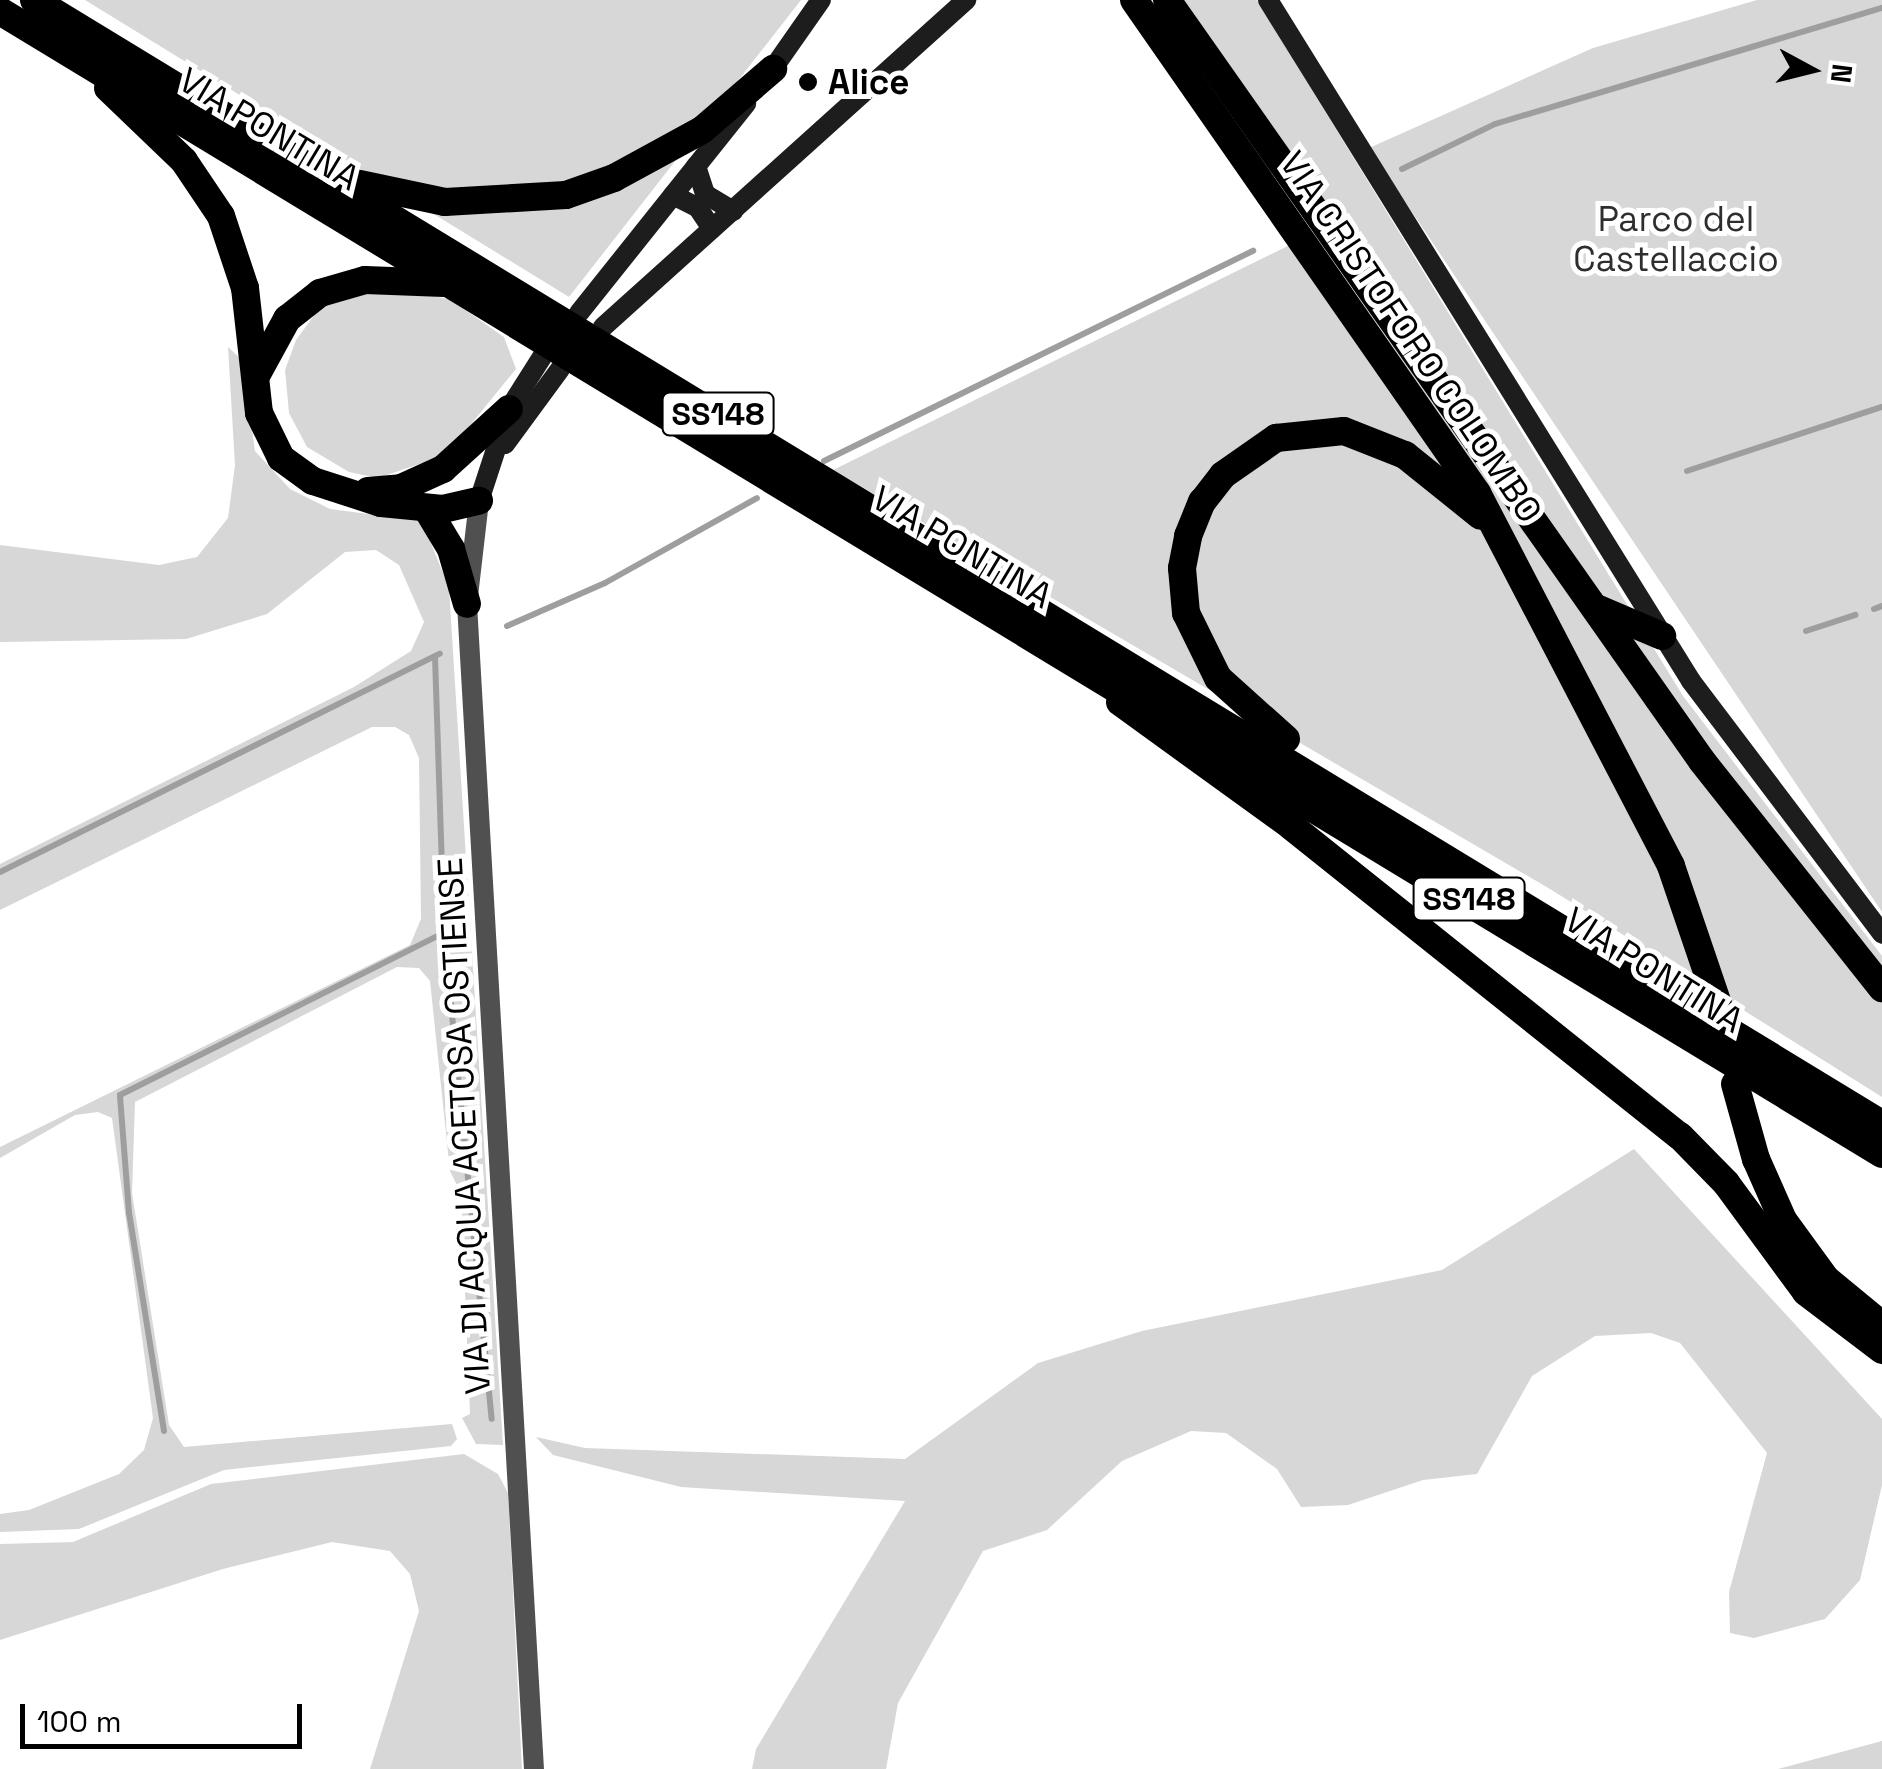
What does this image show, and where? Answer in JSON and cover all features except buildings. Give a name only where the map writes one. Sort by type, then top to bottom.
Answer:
[{"type":"highway","name":"VIA PONTINA","points":[[34,0],[490,278],[935,560],[1054,646],[1882,1154]]},
{"type":"highway","name":"VIA CRISTOFORO COLOMBO","points":[[1134,0],[1427,416],[1502,536],[1675,875],[1718,1004]]},
{"type":"highway","name":"VIA CRISTOFORO COLOMBO","points":[[1167,0],[1751,827],[1882,988]]},
{"type":"highway","name":"VIA PONTINA","points":[[0,11],[493,308],[1384,818],[1882,1124]]},
{"type":"highway","points":[[78,58],[184,161],[217,208],[245,288],[262,422],[276,452],[300,474],[346,494],[427,509],[481,491]]},
{"type":"highway","points":[[302,163],[414,199],[557,197],[614,178],[687,138],[772,69]]},
{"type":"highway","points":[[255,380],[286,319],[320,293],[365,280],[454,284]]},
{"type":"highway","points":[[346,494],[420,482],[460,458],[509,409]]},
{"type":"highway","points":[[1384,818],[1336,772],[1249,711],[1207,662],[1183,600],[1182,568],[1193,519],[1214,485],[1245,455],[1288,434],[1331,430],[1405,455],[1502,536]]},
{"type":"highway","points":[[427,509],[451,549],[467,604]]},
{"type":"highway","points":[[1596,608],[1662,636]]},
{"type":"highway","points":[[1054,646],[1158,734],[1315,844],[1680,1136],[1726,1183],[1806,1292],[1882,1350]]},
{"type":"highway","points":[[1735,1084],[1760,1172],[1792,1234],[1832,1286],[1882,1324]]},
{"type":"main road","points":[[579,314],[772,69],[821,0]]},
{"type":"main road","points":[[602,327],[966,0]]},
{"type":"main road","name":"VIA CRISTOFORO COLOMBO","points":[[1268,0],[1662,636],[1781,808],[1882,934]]},
{"type":"main road","points":[[696,166],[705,194],[733,210]]},
{"type":"main road","points":[[673,195],[692,202],[712,230]]},
{"type":"main road","name":"VIA DI ACQUA ACETOSA OSTIENSE","points":[[551,363],[481,491],[509,409],[551,363]]},
{"type":"street","name":"VIA DI ACQUA ACETOSA OSTIENSE","points":[[481,491],[467,604],[534,1769]]},
{"type":"green space","points":[[85,0],[801,0],[569,297]]},
{"type":"green space","points":[[1152,0],[1257,0],[1683,696],[1882,956],[1882,1097],[1550,889],[833,470],[1316,232]]},
{"type":"green space","name":"Parco del Castellaccio","points":[[1757,0],[1882,0],[1882,912],[1369,148],[1593,48]]},
{"type":"green space","points":[[397,287],[451,300],[504,337],[516,369],[446,455],[378,478],[349,472],[307,447],[289,413],[285,370],[296,340],[324,302]]},
{"type":"green space","points":[[228,347],[242,360],[255,451],[290,489],[330,509],[422,521],[449,588],[503,1445],[476,1444],[462,1418],[470,1414],[461,1194],[450,1171],[430,981],[419,968],[397,967],[135,1102],[132,1193],[169,1425],[184,1447],[452,1424],[457,1439],[451,1446],[224,1470],[79,1529],[0,1532],[0,1514],[29,1510],[119,1474],[144,1450],[153,1418],[112,1118],[98,1112],[75,1115],[0,1158],[0,1147],[410,945],[421,919],[419,758],[409,735],[395,727],[372,727],[0,910],[0,864],[354,687],[411,651],[424,622],[399,565],[376,550],[345,552],[267,614],[186,639],[0,642],[0,545],[159,565],[197,557],[228,518],[235,465]]},
{"type":"green space","points":[[1634,1149],[1882,1419],[1882,1485],[1860,1580],[1825,1619],[1754,1638],[1730,1633],[1729,1592],[1767,1453],[1680,1343],[1651,1333],[1595,1336],[1532,1376],[1477,1474],[1423,1480],[1348,1505],[1301,1507],[1277,1469],[1226,1433],[1191,1431],[1122,1461],[1047,1530],[983,1551],[898,1703],[886,1769],[752,1769],[756,1749],[905,1501],[681,1487],[553,1455],[536,1437],[585,1448],[905,1459],[1038,1363],[1142,1331],[1442,1270]]},
{"type":"green space","points":[[464,1454],[498,1474],[508,1493],[522,1769],[370,1769],[419,1611],[410,1574],[390,1551],[332,1542],[223,1569],[0,1640],[0,1544],[73,1542],[211,1484]]},
{"type":"green space","points":[[1882,1741],[1882,1769],[1778,1769]]},
{"type":"waterway","points":[[1402,169],[1495,124],[1882,8]]},
{"type":"waterway","points":[[824,461],[1253,251]]},
{"type":"waterway","points":[[1687,471],[1882,407]]},
{"type":"waterway","points":[[507,626],[605,583],[757,498]]},
{"type":"waterway","points":[[1874,609],[1882,606]]},
{"type":"waterway","points":[[1806,631],[1855,615]]},
{"type":"waterway","points":[[0,872],[440,654]]},
{"type":"waterway","points":[[435,657],[444,933],[492,1419]]},
{"type":"waterway","points":[[164,1431],[129,1213],[120,1095],[444,933]]},
{"type":"place","name":"Alice","points":[[808,82]]}]
